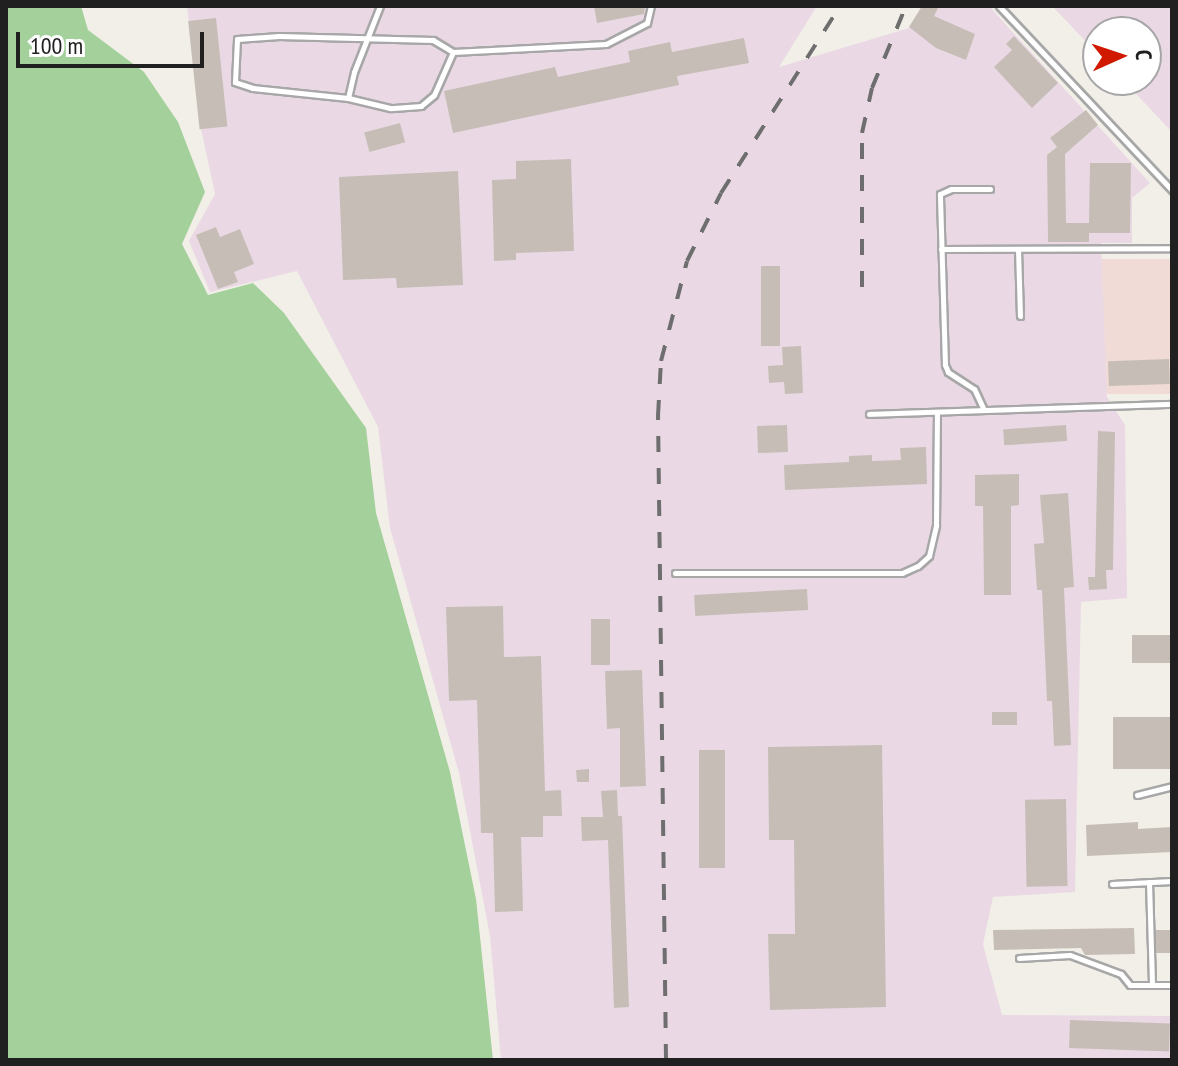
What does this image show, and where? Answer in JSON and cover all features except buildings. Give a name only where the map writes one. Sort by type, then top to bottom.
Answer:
[{"type":"lane","points":[[348,98],[354,72],[380,6]]},
{"type":"lane","points":[[453,52],[434,95],[421,106],[390,108],[348,98],[253,88],[235,82],[237,39],[433,40],[453,52],[606,44],[647,23],[651,6]]},
{"type":"lane","points":[[999,6],[1172,190]]},
{"type":"lane","points":[[984,410],[974,389],[952,375],[945,365],[940,194],[951,189],[990,189]]},
{"type":"lane","points":[[941,249],[1172,248]]},
{"type":"lane","points":[[1018,249],[1020,316]]},
{"type":"lane","points":[[869,414],[1172,404]]},
{"type":"lane","points":[[675,573],[902,573],[918,566],[929,556],[936,525],[937,412]]},
{"type":"lane","points":[[1137,795],[1172,786]]},
{"type":"lane","points":[[1112,884],[1172,881]]},
{"type":"lane","points":[[1149,882],[1152,985]]},
{"type":"lane","points":[[1019,958],[1070,955],[1121,974],[1130,985],[1172,985]]},
{"type":"shaded area","points":[[187,6],[817,6],[779,67],[909,28],[922,6],[989,6],[1150,183],[1132,198],[1132,243],[1101,243],[1107,397],[1125,425],[1127,598],[1081,602],[1075,892],[993,897],[983,944],[1002,1015],[1172,1016],[1172,1060],[501,1060],[490,936],[459,773],[390,528],[378,427],[297,271],[210,292],[189,241],[215,194],[201,129]]},
{"type":"shaded area","points":[[1052,6],[1172,6],[1172,132],[1138,96],[1162,96],[1162,16],[1082,16],[1082,37]]},
{"type":"shaded area","points":[[1100,259],[1172,259],[1172,394],[1100,394]]},
{"type":"green space","points":[[6,6],[81,6],[88,30],[144,72],[178,122],[205,192],[182,244],[208,295],[253,283],[284,313],[366,428],[376,513],[450,772],[476,899],[493,1060],[6,1060]]},
{"type":"railway","points":[[666,1060],[658,416],[661,361],[687,261],[721,193],[840,6]]},
{"type":"railway","points":[[862,287],[862,133],[872,88],[906,6]]}]
